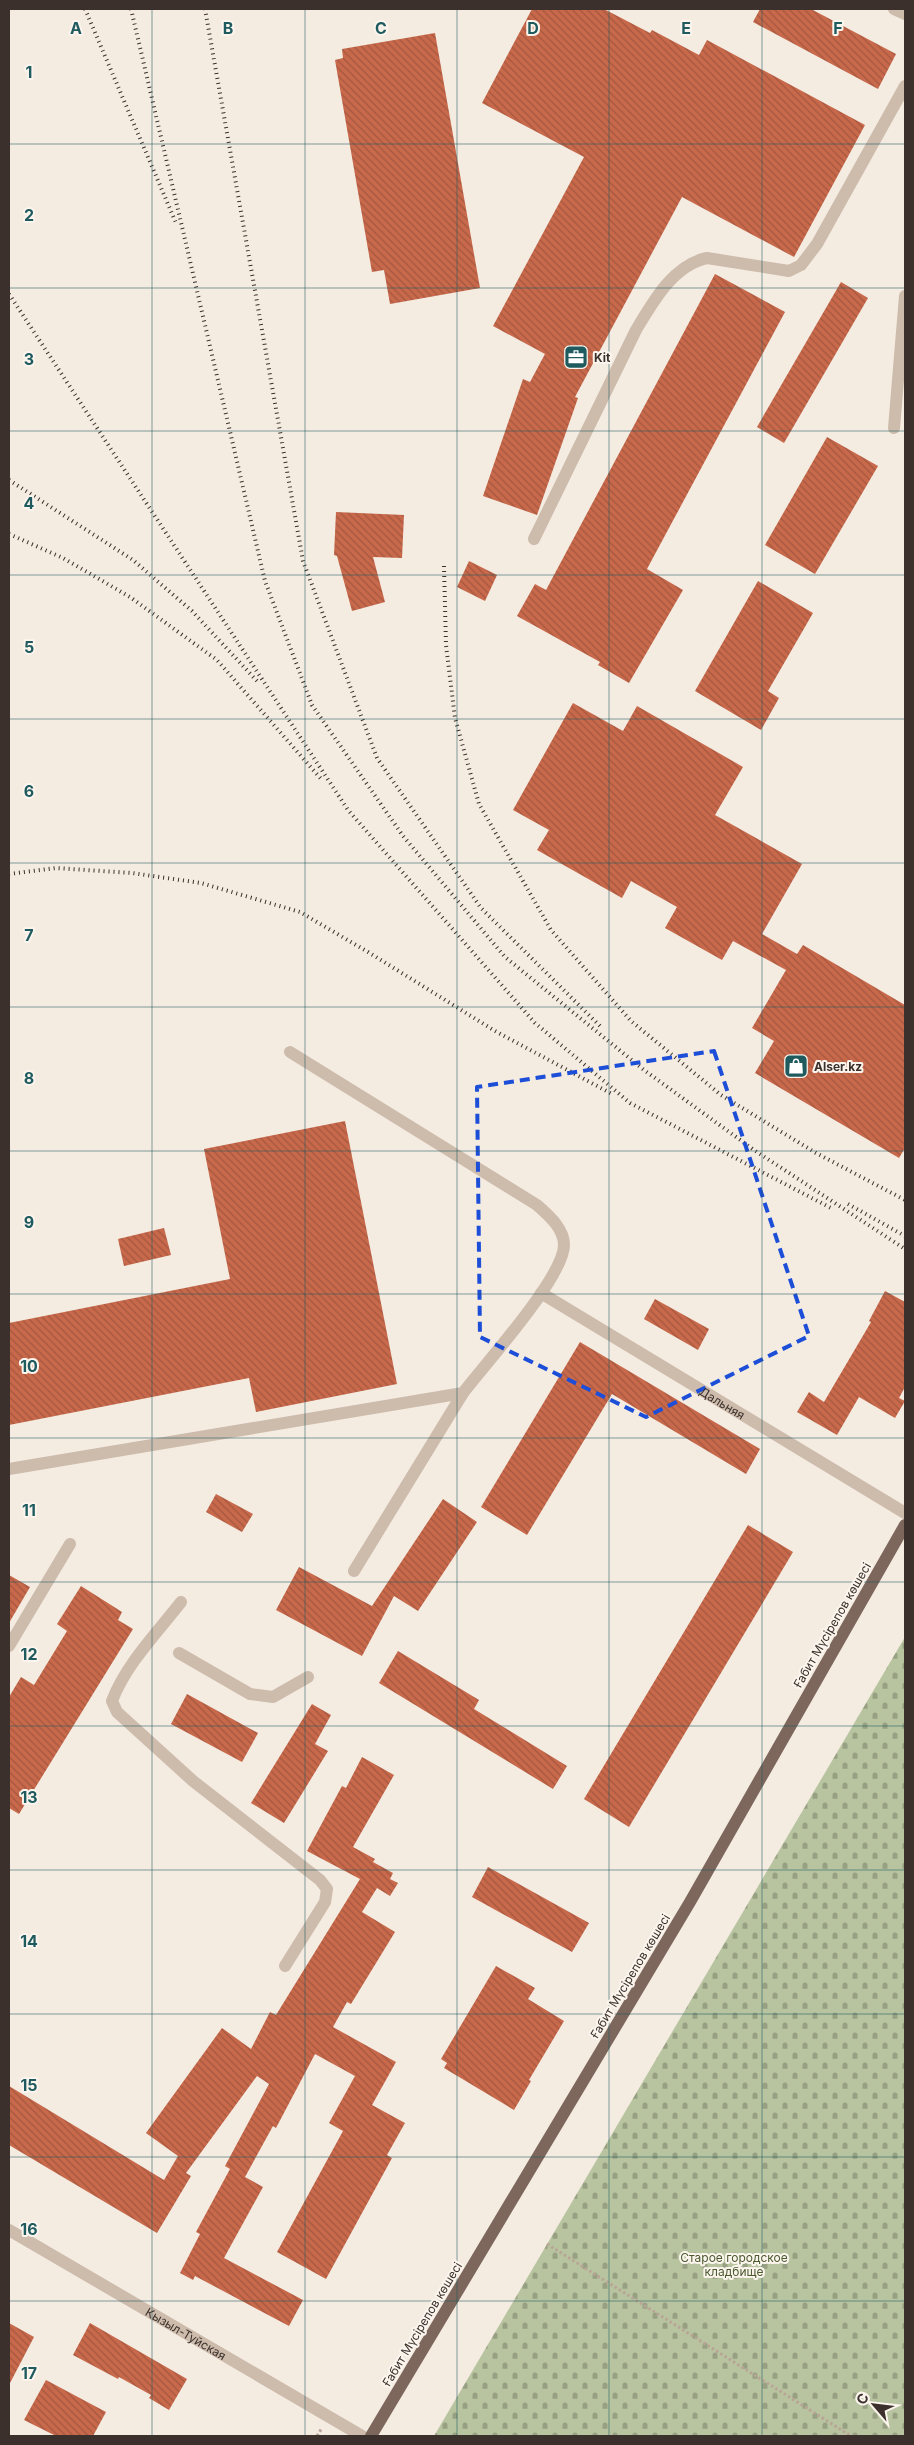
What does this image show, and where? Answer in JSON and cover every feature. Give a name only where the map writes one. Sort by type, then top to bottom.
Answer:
[{"type":"main road","name":"Ғабит Мүсірепов көшесі","points":[[371,2436],[690,1902],[905,1525]]},
{"type":"street","points":[[894,9],[905,14]]},
{"type":"street","points":[[534,539],[636,330],[649,309],[673,278],[695,261],[708,258],[789,270],[801,265],[817,244],[905,86]]},
{"type":"street","points":[[894,428],[905,296]]},
{"type":"street","points":[[290,1052],[537,1205],[559,1229],[564,1245],[560,1261],[541,1293],[463,1393],[354,1572]]},
{"type":"street","name":"Дальняя","points":[[541,1293],[905,1513]]},
{"type":"street","points":[[9,1469],[463,1393]]},
{"type":"street","points":[[9,1646],[70,1544]]},
{"type":"street","points":[[181,1602],[131,1667],[117,1688],[112,1702],[117,1712],[193,1781],[320,1880],[327,1889],[326,1902],[285,1966]]},
{"type":"street","points":[[179,1653],[250,1694],[273,1697],[308,1677]]},
{"type":"street","name":"Кызыл-Туйская","points":[[9,2230],[362,2436]]},
{"type":"path","points":[[547,2244],[851,2436]]},
{"type":"highlighted area","points":[[714,1051],[809,1336],[646,1417],[480,1337],[477,1087]]},
{"type":"green space","name":"Старое городское кладбище","points":[[905,1637],[905,2436],[434,2436]]},
{"type":"building","points":[[532,9],[604,9],[650,33],[652,30],[699,55],[707,40],[865,125],[794,257],[682,197],[575,397],[578,398],[537,515],[483,496],[523,379],[530,382],[545,354],[493,326],[584,157],[482,103]]},
{"type":"building","points":[[760,9],[811,9],[896,54],[878,89],[753,22]]},
{"type":"building","points":[[435,33],[480,288],[390,304],[384,270],[372,272],[335,60],[343,58],[342,49]]},
{"type":"building","points":[[715,274],[785,312],[647,569],[683,590],[629,683],[598,665],[600,662],[517,616],[535,584],[546,590]]},
{"type":"building","points":[[841,282],[868,298],[784,443],[757,427]]},
{"type":"building","points":[[827,437],[878,466],[815,574],[765,545]]},
{"type":"building","points":[[336,512],[404,515],[402,558],[373,557],[385,602],[352,611],[337,556],[334,555]]},
{"type":"building","points":[[469,561],[497,575],[485,601],[457,587]]},
{"type":"building","points":[[758,581],[813,613],[768,691],[779,698],[761,730],[695,691]]},
{"type":"building","points":[[573,703],[623,731],[637,706],[743,767],[715,815],[802,864],[762,934],[797,954],[803,945],[905,1005],[905,1148],[899,1158],[755,1073],[774,1041],[752,1028],[786,970],[733,941],[722,960],[665,928],[677,907],[631,881],[622,898],[537,850],[549,830],[513,810]]},
{"type":"building","points":[[345,1121],[397,1384],[256,1412],[249,1378],[9,1425],[9,1323],[230,1279],[204,1149]]},
{"type":"building","points":[[164,1228],[171,1255],[124,1266],[118,1239]]},
{"type":"building","points":[[885,1291],[905,1302],[905,1387],[899,1398],[905,1401],[895,1418],[859,1397],[837,1435],[797,1412],[809,1392],[824,1402],[871,1322],[869,1321]]},
{"type":"building","points":[[655,1299],[709,1329],[698,1350],[644,1319]]},
{"type":"building","points":[[580,1342],[760,1449],[746,1474],[612,1394],[527,1535],[481,1507]]},
{"type":"building","points":[[216,1494],[253,1514],[242,1532],[206,1512]]},
{"type":"building","points":[[443,1499],[477,1522],[418,1611],[394,1596],[362,1656],[276,1610],[299,1567],[372,1606]]},
{"type":"building","points":[[748,1525],[793,1552],[629,1827],[584,1799]]},
{"type":"building","points":[[9,1575],[30,1587],[9,1623]]},
{"type":"building","points":[[81,1586],[122,1612],[118,1620],[133,1629],[19,1814],[9,1808],[9,1697],[21,1677],[34,1685],[67,1631],[57,1624]]},
{"type":"building","points":[[398,1651],[479,1700],[474,1709],[567,1766],[553,1789],[379,1683]]},
{"type":"building","points":[[187,1694],[258,1733],[242,1762],[171,1724]]},
{"type":"building","points":[[312,1704],[331,1715],[315,1744],[328,1751],[284,1823],[251,1803]]},
{"type":"building","points":[[362,1757],[394,1775],[353,1847],[375,1859],[373,1862],[393,1873],[390,1879],[398,1883],[390,1896],[377,1888],[362,1912],[395,1932],[351,2004],[347,2002],[333,2027],[396,2062],[372,2105],[405,2123],[387,2155],[392,2158],[326,2279],[277,2252],[343,2131],[329,2123],[355,2076],[315,2054],[276,2128],[273,2126],[245,2177],[263,2187],[224,2258],[303,2300],[289,2326],[195,2276],[193,2280],[180,2273],[200,2234],[196,2232],[230,2169],[225,2166],[269,2084],[257,2076],[186,2173],[191,2176],[157,2233],[9,2145],[9,2086],[164,2180],[178,2156],[146,2133],[222,2028],[251,2049],[270,2012],[276,2015],[360,1879],[307,1851],[342,1786],[346,1788]]},
{"type":"building","points":[[488,1867],[589,1923],[572,1952],[472,1897]]},
{"type":"building","points":[[496,1966],[535,1988],[528,1999],[564,2021],[529,2080],[531,2081],[514,2110],[444,2068],[447,2063],[441,2059]]},
{"type":"building","points":[[9,2323],[34,2337],[9,2385]]},
{"type":"building","points":[[90,2323],[187,2379],[169,2410],[149,2398],[151,2395],[73,2355]]},
{"type":"building","points":[[46,2380],[106,2412],[93,2436],[56,2436],[24,2420]]},
{"type":"railway","points":[[85,9],[176,223]]},
{"type":"railway","points":[[131,9],[265,581],[312,705],[403,836],[505,957],[644,1070],[754,1150],[905,1249]]},
{"type":"railway","points":[[205,9],[303,561],[377,758],[481,908],[600,1026]]},
{"type":"railway","points":[[9,294],[348,810],[535,1023],[630,1103],[831,1208]]},
{"type":"railway","points":[[9,480],[133,560],[192,611],[257,681]]},
{"type":"railway","points":[[9,534],[63,558],[130,597],[217,660],[322,780]]},
{"type":"railway","points":[[444,566],[446,645],[455,718],[479,804],[551,930],[631,1021],[721,1095],[816,1153],[905,1200]]},
{"type":"railway","points":[[9,874],[56,868],[132,873],[201,883],[300,912],[495,1031],[612,1094]]},
{"type":"railway","points":[[848,1204],[905,1236]]},
{"type":"place","name":"Kit","points":[[576,357]]},
{"type":"place","name":"Alser.kz","points":[[796,1066]]}]
